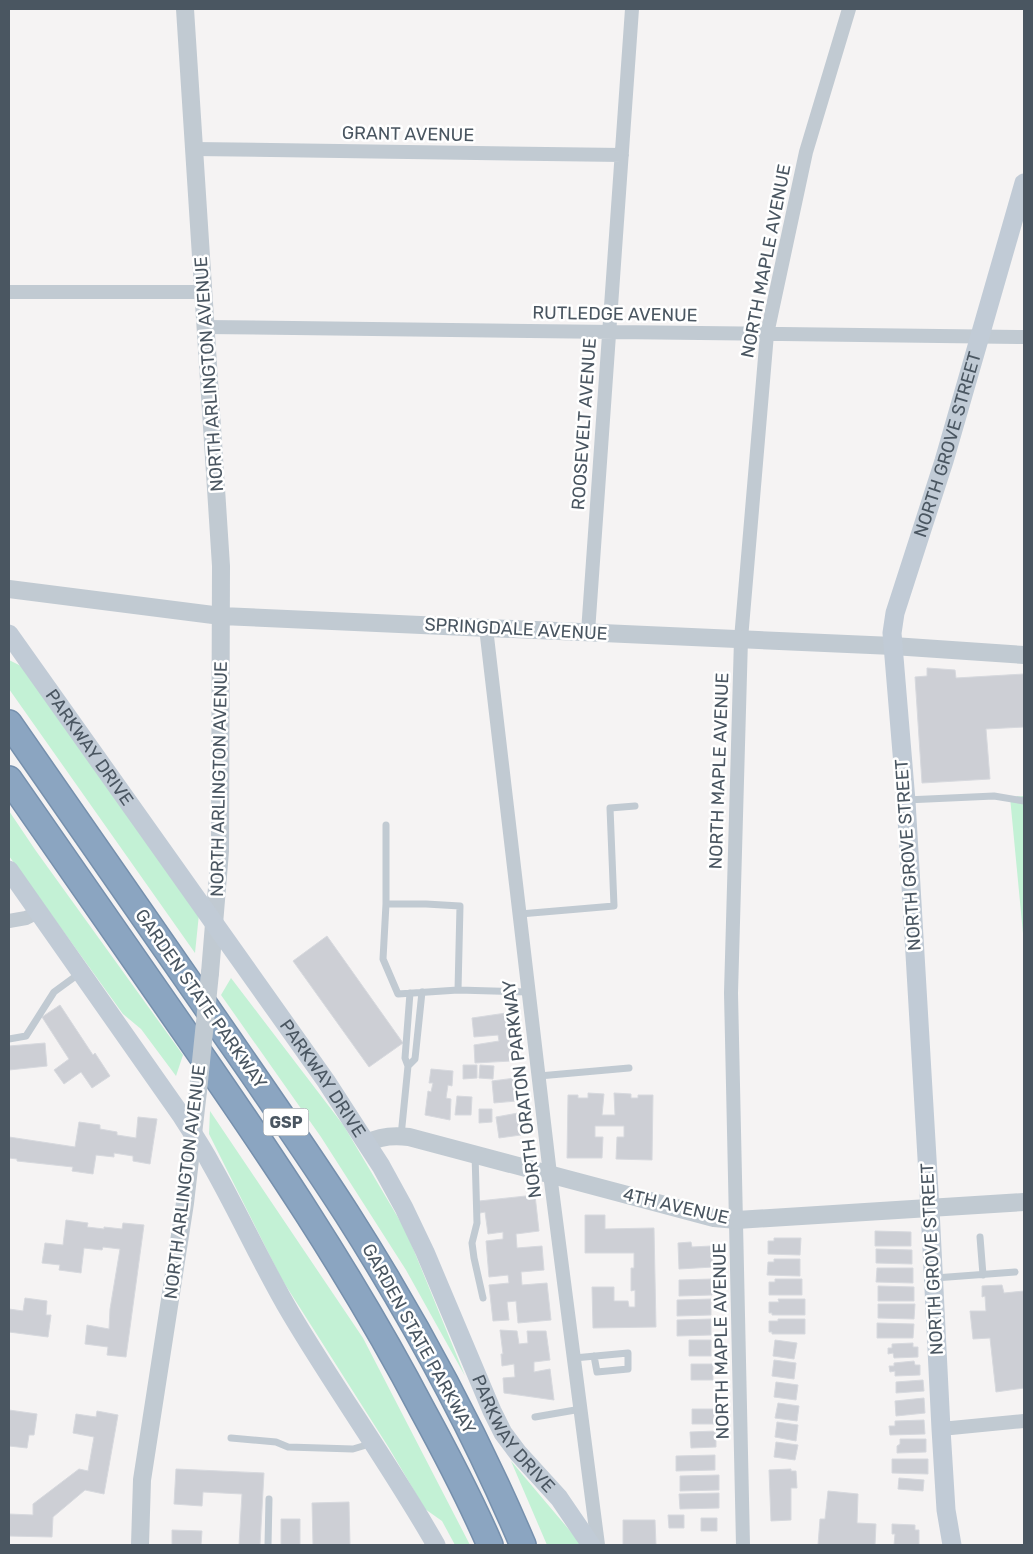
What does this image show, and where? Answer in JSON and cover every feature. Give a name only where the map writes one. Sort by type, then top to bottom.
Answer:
[{"type":"highway","name":"GARDEN STATE PARKWAY","points":[[9,723],[280,1113],[355,1226],[408,1314],[454,1399],[503,1498],[523,1545]]},
{"type":"highway","name":"GARDEN STATE PARKWAY","points":[[9,779],[242,1114],[320,1231],[366,1307],[409,1384],[458,1478],[490,1545]]},
{"type":"main road","name":"NORTH GROVE STREET","points":[[952,1545],[946,1510],[906,800],[892,633],[895,613],[1019,217],[1024,183]]},
{"type":"main road","name":"PARKWAY DRIVE","points":[[9,634],[326,1081],[367,1143],[393,1186],[411,1223],[503,1433],[518,1453],[559,1498],[592,1545]]},
{"type":"main road","points":[[9,870],[193,1135],[215,1172],[287,1307],[333,1382],[400,1482],[436,1545]]},
{"type":"street","name":"NORTH ARLINGTON AVENUE","points":[[140,1545],[144,1464],[186,1203],[215,926],[220,851],[220,543],[185,9]]},
{"type":"street","name":"ROOSEVELT AVENUE","points":[[588,632],[632,9]]},
{"type":"street","name":"NORTH MAPLE AVENUE","points":[[743,1545],[731,982],[741,639],[767,334],[806,152],[849,9]]},
{"type":"street","name":"GRANT AVENUE","points":[[194,149],[622,155]]},
{"type":"street","points":[[9,292],[203,292]]},
{"type":"street","name":"RUTLEDGE AVENUE","points":[[206,327],[1024,337]]},
{"type":"street","name":"SPRINGDALE AVENUE","points":[[9,589],[221,616],[893,646],[1024,654]]},
{"type":"street","name":"NORTH ORATON PARKWAY","points":[[486,628],[550,1174],[598,1545]]},
{"type":"street","points":[[9,921],[26,918],[38,912]]},
{"type":"street","name":"4TH AVENUE","points":[[367,1143],[383,1137],[401,1136],[714,1218],[737,1220],[1024,1202]]},
{"type":"street","points":[[941,1429],[1024,1422]]},
{"type":"lane","points":[[906,800],[994,796],[1024,801]]},
{"type":"lane","points":[[520,914],[614,906],[610,808],[635,806]]},
{"type":"lane","points":[[386,825],[386,904],[383,959],[398,994],[458,990],[529,992]]},
{"type":"lane","points":[[386,904],[460,906],[458,990]]},
{"type":"lane","points":[[9,1040],[26,1036],[54,992],[81,972]]},
{"type":"lane","points":[[408,1066],[415,1059],[422,992]]},
{"type":"lane","points":[[401,1136],[408,1066],[405,1058],[410,993]]},
{"type":"lane","points":[[539,1076],[629,1068]]},
{"type":"lane","points":[[475,1154],[477,1223],[472,1243],[483,1298]]},
{"type":"lane","points":[[980,1237],[983,1275]]},
{"type":"lane","points":[[934,1278],[1015,1272]]},
{"type":"lane","points":[[574,1358],[594,1356],[628,1353],[628,1369],[597,1372],[594,1356]]},
{"type":"lane","points":[[535,1417],[581,1409]]},
{"type":"lane","points":[[231,1438],[276,1442],[288,1448],[353,1449],[373,1443]]},
{"type":"lane","points":[[268,1545],[269,1499]]},
{"type":"green space","points":[[9,660],[21,666],[199,914],[195,953],[9,689]]},
{"type":"green space","points":[[1024,796],[1024,944],[1010,797]]},
{"type":"green space","points":[[9,811],[183,1055],[176,1076],[141,1029],[123,1014],[9,856]]},
{"type":"green space","points":[[231,978],[344,1126],[406,1231],[465,1376],[406,1270],[321,1137],[221,995]]},
{"type":"green space","points":[[210,1111],[363,1338],[470,1545],[455,1545],[442,1521],[425,1509],[389,1448],[281,1278],[209,1134]]},
{"type":"green space","points":[[511,1461],[582,1545],[547,1545]]},
{"type":"building","points":[[927,668],[955,670],[956,678],[1024,674],[1024,727],[986,729],[990,779],[922,783],[915,677],[927,676]]},
{"type":"building","points":[[327,936],[403,1043],[369,1067],[293,961]]},
{"type":"building","points":[[60,1005],[93,1055],[95,1053],[110,1076],[92,1088],[81,1072],[64,1084],[54,1070],[69,1059],[42,1017]]},
{"type":"building","points":[[506,1013],[512,1061],[475,1063],[474,1045],[499,1041],[498,1035],[474,1037],[472,1018]]},
{"type":"building","points":[[45,1043],[47,1066],[9,1070],[9,1046]]},
{"type":"building","points":[[463,1065],[477,1065],[477,1078],[463,1079]]},
{"type":"building","points":[[480,1065],[494,1066],[493,1079],[479,1078]]},
{"type":"building","points":[[431,1069],[453,1071],[452,1086],[448,1085],[446,1098],[451,1099],[450,1120],[425,1115],[428,1091],[431,1092],[433,1083],[429,1083]]},
{"type":"building","points":[[515,1078],[517,1101],[494,1103],[492,1081]]},
{"type":"building","points":[[588,1093],[604,1094],[602,1115],[615,1115],[614,1093],[631,1094],[631,1098],[638,1098],[638,1095],[653,1095],[652,1160],[616,1159],[617,1137],[624,1137],[624,1126],[595,1126],[595,1137],[603,1137],[602,1158],[567,1158],[568,1095],[588,1098]]},
{"type":"building","points":[[457,1096],[472,1097],[471,1115],[455,1115]]},
{"type":"building","points":[[479,1109],[492,1109],[492,1122],[479,1123]]},
{"type":"building","points":[[518,1113],[521,1135],[499,1138],[496,1117]]},
{"type":"building","points":[[138,1117],[157,1119],[150,1164],[133,1161],[133,1156],[114,1153],[114,1157],[96,1155],[93,1174],[72,1171],[73,1167],[17,1161],[17,1159],[9,1158],[9,1137],[75,1147],[79,1122],[100,1125],[100,1129],[117,1132],[117,1135],[136,1138]]},
{"type":"building","points":[[535,1195],[539,1231],[516,1234],[517,1248],[542,1246],[544,1270],[521,1272],[522,1285],[547,1283],[551,1320],[518,1323],[516,1301],[507,1302],[509,1320],[493,1321],[489,1285],[509,1283],[508,1275],[489,1277],[486,1241],[503,1239],[503,1232],[488,1234],[485,1212],[480,1213],[479,1201]]},
{"type":"building","points":[[585,1215],[605,1215],[605,1229],[654,1228],[656,1327],[593,1328],[592,1287],[614,1287],[614,1301],[628,1301],[629,1307],[635,1307],[635,1290],[631,1291],[631,1268],[634,1268],[634,1253],[585,1253]]},
{"type":"building","points":[[66,1220],[88,1223],[87,1227],[104,1229],[104,1227],[122,1229],[123,1223],[144,1225],[126,1357],[107,1355],[108,1347],[85,1344],[87,1325],[109,1329],[110,1309],[120,1249],[103,1247],[102,1250],[84,1248],[81,1273],[59,1270],[60,1265],[42,1263],[45,1243],[63,1245]]},
{"type":"building","points":[[875,1231],[911,1232],[911,1246],[875,1246]]},
{"type":"building","points":[[774,1238],[801,1238],[800,1255],[768,1254],[768,1241],[774,1241]]},
{"type":"building","points":[[691,1242],[692,1247],[711,1246],[713,1267],[679,1269],[678,1243]]},
{"type":"building","points":[[876,1249],[912,1250],[912,1264],[876,1263]]},
{"type":"building","points":[[774,1259],[800,1259],[800,1276],[767,1275],[768,1262],[774,1262]]},
{"type":"building","points":[[877,1268],[913,1268],[913,1283],[876,1282]]},
{"type":"building","points":[[712,1279],[712,1295],[679,1296],[679,1280]]},
{"type":"building","points":[[775,1279],[802,1279],[802,1295],[769,1295],[769,1282],[775,1282]]},
{"type":"building","points":[[1002,1285],[1004,1293],[1024,1291],[1024,1388],[996,1392],[990,1338],[973,1339],[970,1311],[986,1311],[985,1296],[982,1297],[982,1286]]},
{"type":"building","points":[[878,1286],[914,1287],[914,1301],[878,1301]]},
{"type":"building","points":[[25,1298],[47,1301],[46,1315],[51,1315],[48,1337],[9,1332],[9,1309],[23,1311]]},
{"type":"building","points":[[711,1299],[711,1315],[677,1316],[677,1300]]},
{"type":"building","points":[[778,1299],[805,1299],[805,1315],[772,1315],[772,1313],[769,1313],[769,1302],[779,1302]]},
{"type":"building","points":[[878,1304],[915,1304],[914,1319],[878,1318]]},
{"type":"building","points":[[711,1319],[711,1335],[677,1336],[677,1320]]},
{"type":"building","points":[[778,1319],[805,1319],[805,1334],[772,1334],[772,1332],[769,1332],[769,1321],[778,1321]]},
{"type":"building","points":[[877,1323],[914,1324],[913,1338],[877,1338]]},
{"type":"building","points":[[500,1330],[517,1331],[519,1344],[528,1343],[527,1331],[546,1331],[550,1360],[534,1362],[534,1372],[550,1369],[554,1400],[504,1393],[503,1378],[515,1377],[514,1364],[502,1366],[501,1354],[503,1354]]},
{"type":"building","points":[[689,1340],[711,1340],[711,1356],[689,1356]]},
{"type":"building","points":[[775,1340],[797,1343],[794,1359],[773,1356]]},
{"type":"building","points":[[913,1343],[913,1347],[918,1347],[918,1357],[894,1358],[893,1353],[888,1354],[888,1348],[892,1348],[892,1344]]},
{"type":"building","points":[[774,1360],[796,1363],[794,1379],[772,1376]]},
{"type":"building","points":[[914,1361],[915,1365],[920,1365],[920,1375],[895,1376],[895,1371],[890,1372],[889,1366],[894,1366],[894,1363]]},
{"type":"building","points":[[691,1364],[713,1364],[713,1380],[691,1380]]},
{"type":"building","points":[[923,1380],[924,1391],[896,1393],[896,1382]]},
{"type":"building","points":[[776,1382],[798,1385],[796,1400],[774,1397]]},
{"type":"building","points":[[924,1398],[925,1413],[896,1416],[895,1401]]},
{"type":"building","points":[[778,1403],[799,1406],[797,1421],[775,1418]]},
{"type":"building","points":[[692,1409],[714,1409],[714,1424],[692,1424]]},
{"type":"building","points":[[9,1410],[37,1414],[34,1435],[29,1435],[27,1448],[9,1446]]},
{"type":"building","points":[[97,1411],[118,1415],[104,1494],[85,1490],[53,1517],[52,1537],[9,1536],[9,1514],[33,1515],[33,1504],[79,1469],[88,1471],[94,1437],[73,1433],[76,1414],[96,1417]]},
{"type":"building","points":[[924,1420],[925,1434],[890,1435],[889,1426],[895,1426],[895,1421]]},
{"type":"building","points":[[777,1422],[798,1425],[796,1441],[775,1437]]},
{"type":"building","points":[[716,1431],[716,1447],[691,1448],[690,1432]]},
{"type":"building","points":[[900,1439],[926,1439],[926,1452],[897,1453]]},
{"type":"building","points":[[776,1442],[798,1445],[795,1460],[774,1457]]},
{"type":"building","points":[[715,1455],[715,1470],[676,1471],[676,1456]]},
{"type":"building","points":[[892,1459],[928,1459],[928,1474],[892,1473]]},
{"type":"building","points":[[176,1469],[264,1473],[260,1545],[239,1545],[242,1494],[203,1492],[202,1506],[174,1504]]},
{"type":"building","points":[[791,1469],[791,1471],[796,1471],[797,1488],[791,1488],[791,1520],[771,1521],[769,1470]]},
{"type":"building","points":[[719,1475],[719,1490],[680,1491],[680,1476]]},
{"type":"building","points":[[899,1478],[924,1480],[923,1491],[898,1489]]},
{"type":"building","points":[[828,1491],[858,1494],[857,1523],[876,1524],[875,1545],[818,1545],[820,1519],[825,1519]]},
{"type":"building","points":[[719,1493],[719,1508],[680,1509],[679,1494]]},
{"type":"building","points":[[349,1502],[350,1545],[313,1545],[312,1503]]},
{"type":"building","points":[[668,1515],[684,1515],[684,1528],[669,1528]]},
{"type":"building","points":[[701,1518],[717,1518],[717,1531],[701,1531]]},
{"type":"building","points":[[281,1519],[300,1519],[300,1545],[281,1545]]},
{"type":"building","points":[[623,1520],[655,1520],[656,1545],[623,1545]]},
{"type":"building","points":[[892,1524],[915,1525],[915,1530],[919,1530],[919,1545],[894,1545],[895,1534],[892,1534]]},
{"type":"building","points":[[172,1530],[202,1531],[201,1545],[172,1545]]}]
